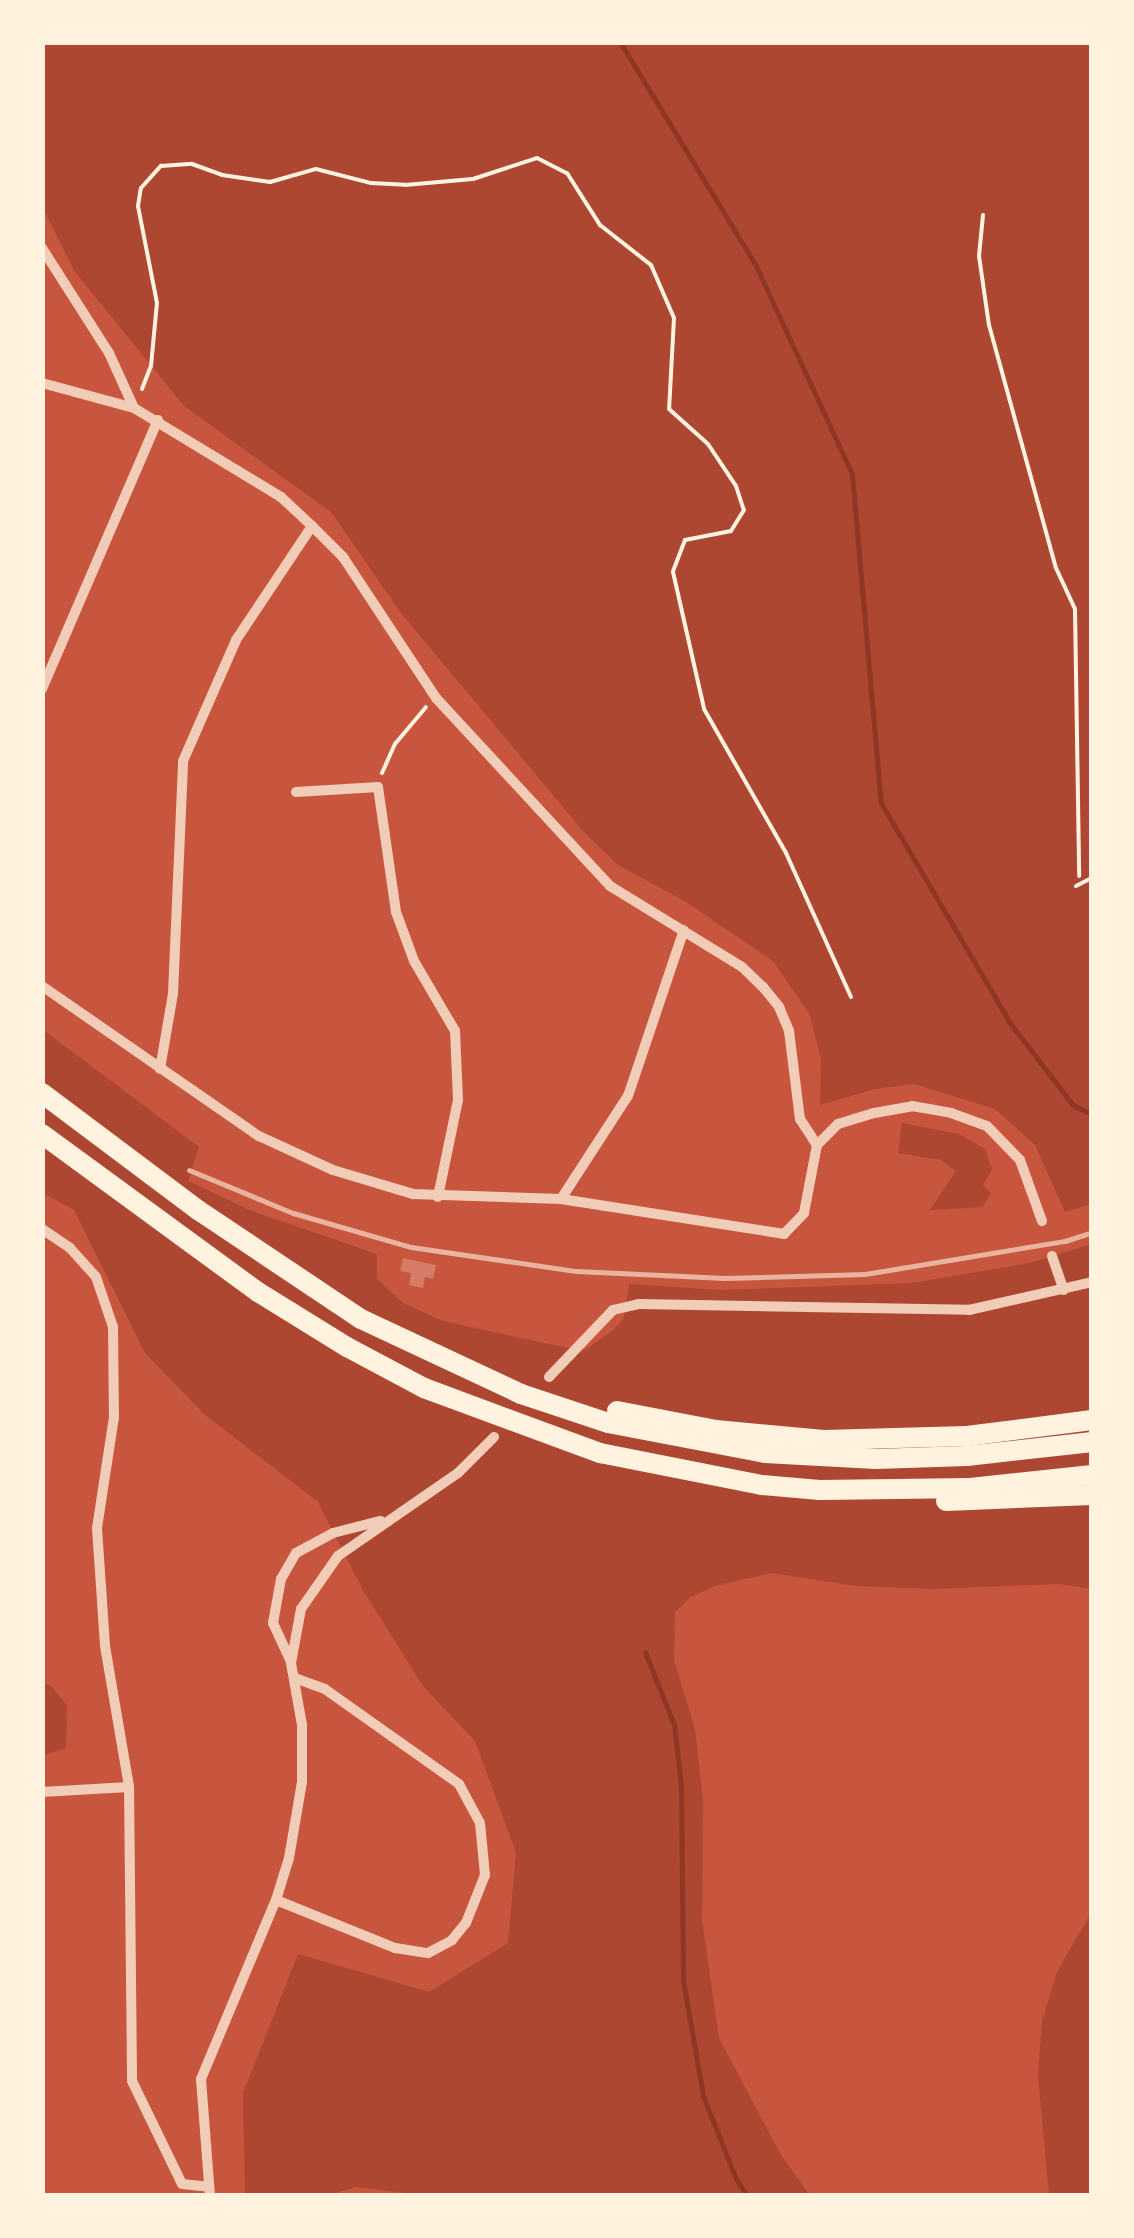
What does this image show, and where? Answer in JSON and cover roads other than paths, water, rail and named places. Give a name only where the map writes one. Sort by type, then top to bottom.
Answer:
[{"type":"highway","points":[[42,1094],[276,1266],[361,1320],[521,1394],[608,1423],[766,1453],[876,1459],[967,1456],[1092,1442]]},
{"type":"highway","points":[[42,1134],[258,1292],[424,1388],[600,1453],[729,1479],[906,1500],[971,1502],[1092,1495]]},
{"type":"highway","points":[[467,1370],[617,1412],[770,1437],[914,1439],[1092,1420]]},
{"type":"highway","points":[[820,1490],[970,1488],[1092,1475]]},
{"type":"street","points":[[42,248],[108,354],[134,408]]},
{"type":"street","points":[[42,383],[134,408],[158,420],[281,497],[312,526],[343,557],[436,698],[610,886],[742,968],[779,1007],[789,1031],[800,1119],[816,1145]]},
{"type":"street","points":[[42,689],[158,420]]},
{"type":"street","points":[[160,1069],[173,994],[183,761],[236,640],[312,526]]},
{"type":"street","points":[[296,792],[378,787],[396,912],[414,961],[455,1031],[458,1100],[438,1197]]},
{"type":"street","points":[[561,1199],[628,1096],[684,930]]},
{"type":"street","points":[[42,986],[259,1136],[298,1156],[412,1194],[561,1199],[784,1234],[804,1214],[816,1145],[838,1124],[912,1106],[952,1113],[987,1126],[1020,1160],[1042,1220]]},
{"type":"street","points":[[42,1229],[70,1248],[96,1277],[113,1328],[114,1418],[96,1528],[105,1646],[129,1787],[132,2080],[182,2184],[209,2191],[201,2079],[276,1900],[289,1858],[302,1782],[302,1725],[294,1678],[273,1623],[281,1579],[296,1553],[333,1533],[393,1515]]},
{"type":"street","points":[[1052,1256],[1064,1290]]},
{"type":"street","points":[[550,1376],[613,1310],[639,1304],[969,1310],[1092,1282]]},
{"type":"street","points":[[291,1662],[301,1609],[338,1556],[458,1473],[494,1436]]},
{"type":"street","points":[[276,1900],[395,1948],[428,1953],[452,1940],[466,1923],[486,1875],[480,1823],[459,1784],[325,1689],[294,1678]]},
{"type":"street","points":[[42,1792],[129,1787]]},
{"type":"waterway","points":[[620,42],[756,266],[852,474],[881,803],[1010,1023],[1073,1105],[1092,1114]]},
{"type":"waterway","points":[[645,1652],[674,1725],[681,1785],[683,1980],[703,2096],[736,2179],[747,2196]]},
{"type":"railway","points":[[189,1170],[293,1213],[411,1247],[576,1271],[725,1278],[865,1274],[1065,1241],[1092,1232]]}]
